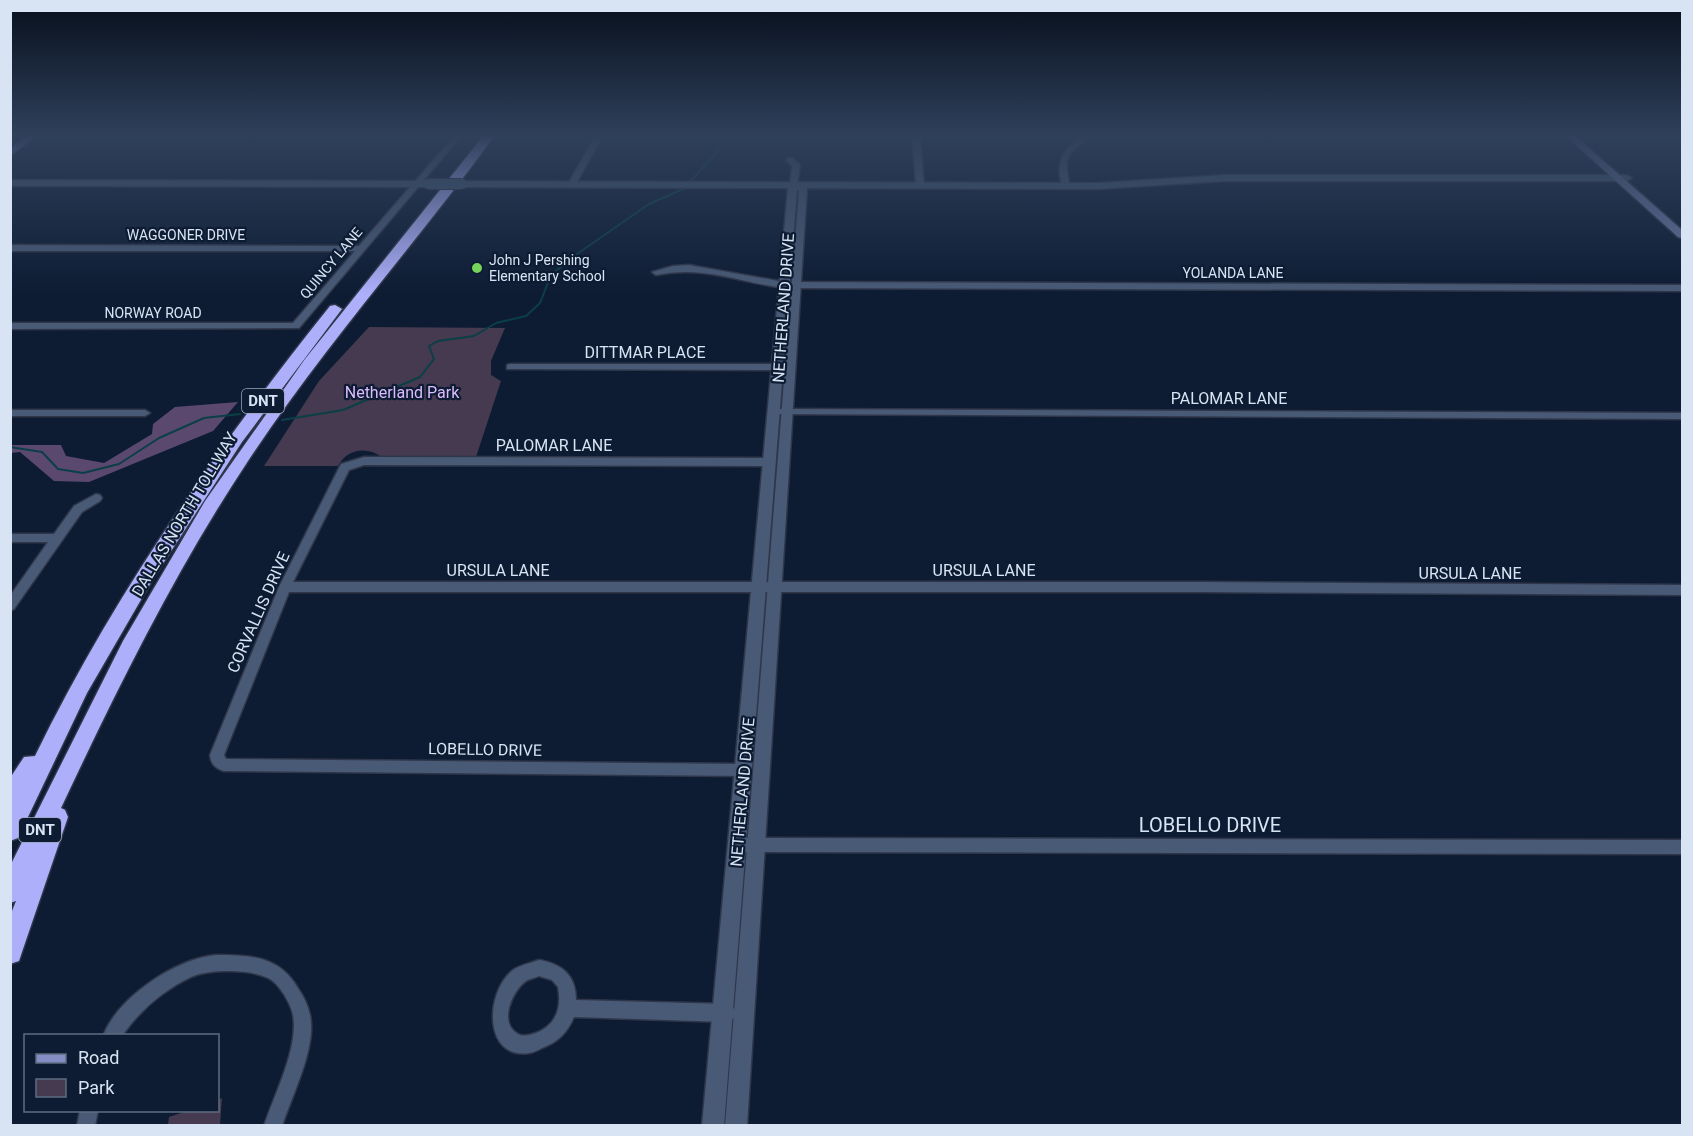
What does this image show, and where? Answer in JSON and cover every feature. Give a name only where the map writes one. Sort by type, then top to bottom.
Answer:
[{"type":"highway","name":"DALLAS NORTH TOLLWAY","points":[[10,831],[80,689],[130,602],[187,511],[254,413],[435,188]]},
{"type":"highway","name":"DALLAS NORTH TOLLWAY","points":[[10,892],[69,769],[178,560],[243,456],[334,331],[448,188]]},
{"type":"highway","points":[[10,798],[80,689]]},
{"type":"highway","points":[[10,951],[65,798],[69,769]]},
{"type":"main road","points":[[1634,188],[1683,235]]},
{"type":"main road","points":[[1636,188],[1683,226]]},
{"type":"street","name":"QUINCY LANE","points":[[296,326],[413,188]]},
{"type":"street","name":"NETHERLAND DRIVE","points":[[775,491],[770,462],[782,412],[779,367],[804,190],[801,188]]},
{"type":"street","name":"WAGGONER DRIVE","points":[[10,248],[361,249]]},
{"type":"street","name":"YOLANDA LANE","points":[[656,272],[673,267],[692,267],[727,272],[761,284],[790,285],[1683,288]]},
{"type":"street","name":"NETHERLAND DRIVE","points":[[713,1125],[723,1013],[747,845],[790,285]]},
{"type":"street","name":"NORWAY ROAD","points":[[10,326],[296,326]]},
{"type":"street","name":"DITTMAR PLACE","points":[[510,367],[779,367]]},
{"type":"street","name":"PALOMAR LANE","points":[[782,412],[1683,417]]},
{"type":"street","points":[[10,413],[145,413]]},
{"type":"street","name":"PALOMAR LANE","points":[[341,472],[345,467],[364,461],[770,462]]},
{"type":"street","name":"CORVALLIS DRIVE","points":[[225,765],[218,761],[217,755],[285,587],[341,472]]},
{"type":"street","points":[[10,606],[78,509],[96,498]]},
{"type":"street","points":[[10,538],[57,538]]},
{"type":"street","name":"URSULA LANE","points":[[285,587],[767,586],[1683,590]]},
{"type":"street","name":"NETHERLAND DRIVE","points":[[735,1125],[744,1014],[747,845],[745,770],[758,701]]},
{"type":"street","name":"LOBELLO DRIVE","points":[[225,765],[745,770]]},
{"type":"street","name":"LOBELLO DRIVE","points":[[747,845],[1683,847]]},
{"type":"street","points":[[112,1034],[138,1001],[172,978],[201,965],[225,963],[255,967],[275,973],[292,994],[303,1016],[299,1050],[273,1125]]},
{"type":"street","points":[[530,969],[552,970],[560,975],[568,994],[568,1008],[560,1026],[539,1042],[518,1042],[508,1038],[500,1025],[498,1014],[506,991],[530,969]]},
{"type":"street","points":[[568,1008],[744,1014]]},
{"type":"green space","name":"Netherland Park","points":[[369,327],[505,328],[491,361],[491,375],[501,381],[476,457],[382,457],[370,451],[357,451],[346,456],[338,466],[264,466],[319,381]]},
{"type":"green space","points":[[222,1098],[220,1125],[168,1125],[169,1117],[184,1112],[219,1112],[219,1100]]},
{"type":"shaded area","points":[[238,402],[213,431],[89,482],[54,481],[20,452],[11,453],[11,445],[61,445],[66,456],[104,463],[152,434],[153,424],[175,407]]},
{"type":"waterway","points":[[282,420],[343,410],[420,377],[434,359],[429,346],[438,341],[474,336],[496,323],[526,316],[540,303],[551,275],[577,254],[649,204],[686,188]]},
{"type":"waterway","points":[[10,447],[42,452],[58,469],[83,473],[119,464],[159,438],[204,418],[240,414]]},
{"type":"place","name":"John J Pershing Elementary School","points":[[477,268]]}]
